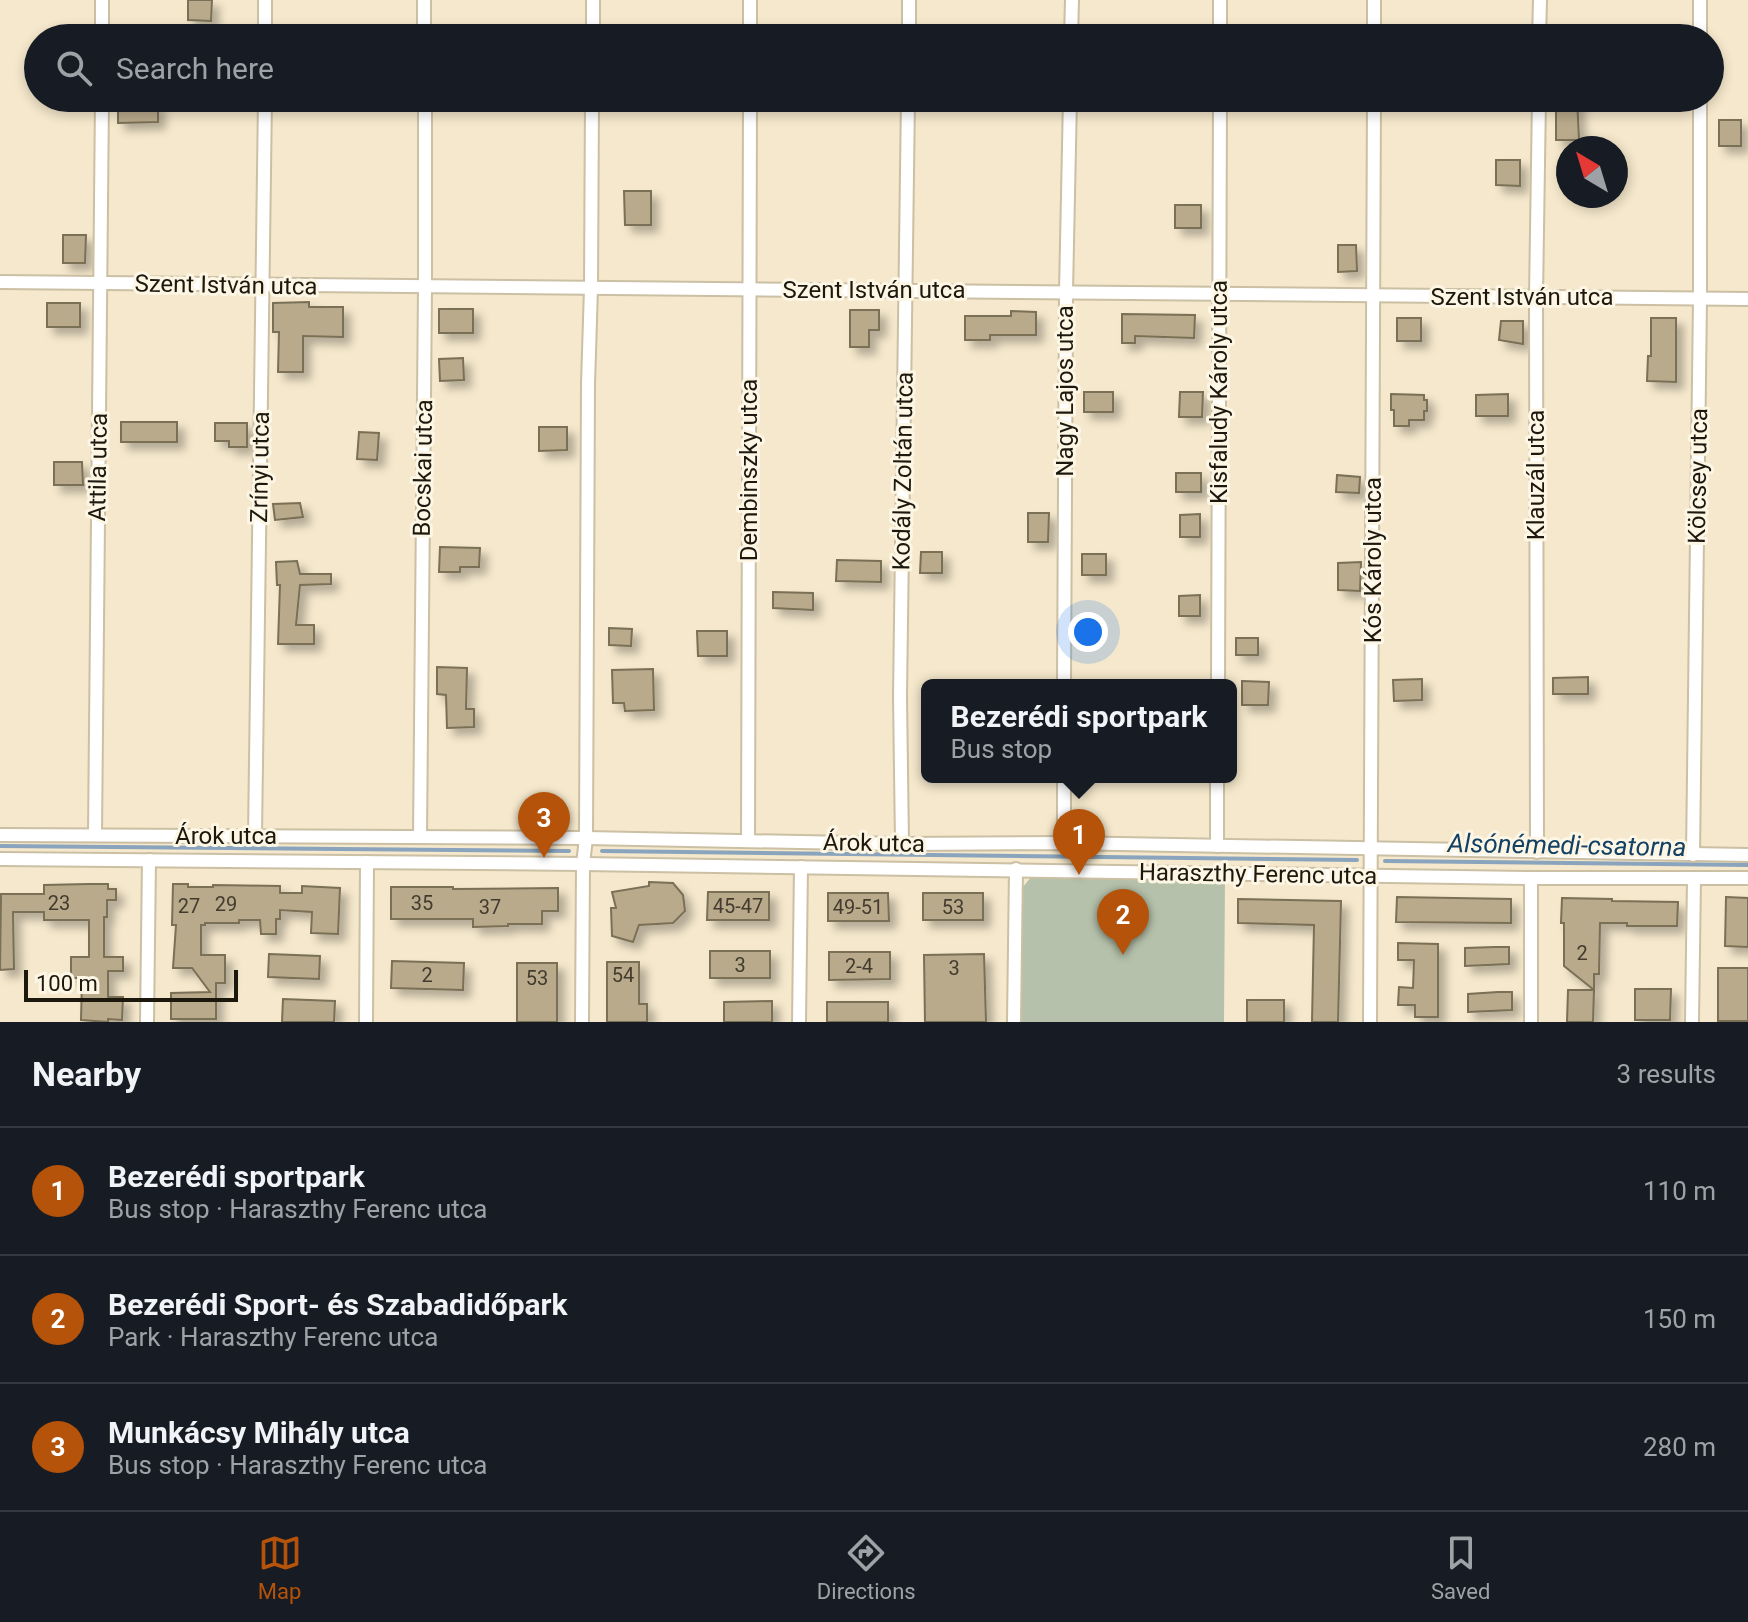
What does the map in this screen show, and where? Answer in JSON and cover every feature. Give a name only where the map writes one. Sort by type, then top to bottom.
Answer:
[{"type":"street","points":[[102,0],[102,24]]},
{"type":"street","points":[[265,0],[265,24]]},
{"type":"street","points":[[424,0],[424,24]]},
{"type":"street","points":[[593,0],[593,24]]},
{"type":"street","points":[[750,0],[750,24]]},
{"type":"street","points":[[909,0],[909,24]]},
{"type":"street","points":[[1071,24],[1072,0]]},
{"type":"street","points":[[1220,0],[1220,24]]},
{"type":"street","points":[[1374,0],[1374,24]]},
{"type":"street","points":[[1539,24],[1540,0]]},
{"type":"street","points":[[1700,0],[1700,24]]},
{"type":"street","name":"Attila utca","points":[[95,835],[102,112]]},
{"type":"street","name":"Zrínyi utca","points":[[255,836],[265,112]]},
{"type":"street","name":"Bocskai utca","points":[[420,837],[425,112]]},
{"type":"street","points":[[582,1022],[592,112]]},
{"type":"street","name":"Dembinszky utca","points":[[748,841],[750,112]]},
{"type":"street","name":"Kodály Zoltán utca","points":[[902,844],[900,696],[908,112]]},
{"type":"street","name":"Nagy Lajos utca","points":[[1064,679],[1070,112]]},
{"type":"street","name":"Kisfaludy Károly utca","points":[[1218,679],[1220,112]]},
{"type":"street","name":"Kós Károly utca","points":[[1370,1022],[1374,112]]},
{"type":"street","name":"Klauzál utca","points":[[1537,852],[1539,112]]},
{"type":"street","name":"Kölcsey utca","points":[[1693,855],[1700,112]]},
{"type":"street","name":"Szent István utca","points":[[0,282],[1748,299]]},
{"type":"street","points":[[1064,783],[1064,843]]},
{"type":"street","points":[[1217,783],[1217,846]]},
{"type":"street","name":"Árok utca","points":[[0,835],[1064,843],[1748,855]]},
{"type":"street","name":"Haraszthy Ferenc utca","points":[[0,859],[1748,878]]},
{"type":"street","points":[[147,1022],[149,860]]},
{"type":"street","points":[[366,1022],[367,862]]},
{"type":"street","points":[[799,1022],[801,867]]},
{"type":"street","points":[[1014,1022],[1016,869]]},
{"type":"street","points":[[1531,878],[1531,1022]]},
{"type":"street","points":[[1692,1022],[1694,878]]},
{"type":"green space","points":[[1032,876],[1225,876],[1224,1022],[1021,1022],[1022,888]]},
{"type":"building","points":[[188,0],[212,0],[211,21],[188,20]]},
{"type":"building","points":[[118,112],[158,112],[158,122],[118,123]]},
{"type":"building","points":[[1556,112],[1578,112],[1579,136],[1556,136]]},
{"type":"building","points":[[1719,120],[1741,120],[1741,146],[1719,146]]},
{"type":"building","points":[[1496,160],[1520,160],[1520,186],[1496,185]]},
{"type":"building","points":[[624,191],[651,191],[651,225],[625,225]]},
{"type":"building","points":[[1175,205],[1201,205],[1201,228],[1175,228]]},
{"type":"building","points":[[63,235],[86,235],[85,263],[63,263]]},
{"type":"building","points":[[1338,245],[1356,245],[1357,271],[1338,272]]},
{"type":"building","points":[[309,302],[309,307],[343,307],[343,337],[303,336],[303,372],[278,372],[279,332],[273,332],[273,303]]},
{"type":"building","points":[[47,303],[80,303],[80,327],[47,327]]},
{"type":"building","points":[[439,309],[473,309],[473,333],[439,333]]},
{"type":"building","points":[[850,310],[879,310],[879,330],[869,330],[869,347],[850,347]]},
{"type":"building","points":[[1011,311],[1036,312],[1036,335],[990,335],[990,340],[965,340],[965,316],[1011,316]]},
{"type":"building","points":[[1122,314],[1195,315],[1194,338],[1135,336],[1135,343],[1122,343]]},
{"type":"building","points":[[1397,318],[1421,318],[1421,341],[1397,341]]},
{"type":"building","points":[[1651,318],[1676,318],[1676,382],[1647,381],[1648,356],[1651,356]]},
{"type":"building","points":[[1501,321],[1523,321],[1523,344],[1499,340]]},
{"type":"building","points":[[463,358],[464,380],[440,381],[439,359]]},
{"type":"building","points":[[1084,392],[1113,392],[1113,412],[1084,412]]},
{"type":"building","points":[[1180,392],[1203,392],[1202,417],[1179,417]]},
{"type":"building","points":[[1391,394],[1424,395],[1427,411],[1424,411],[1424,420],[1409,420],[1409,426],[1394,426]]},
{"type":"building","points":[[1508,394],[1508,416],[1476,416],[1476,395]]},
{"type":"building","points":[[121,422],[177,422],[177,442],[121,442]]},
{"type":"building","points":[[215,423],[247,423],[247,447],[229,447],[229,441],[215,441]]},
{"type":"building","points":[[539,427],[567,427],[567,450],[539,451]]},
{"type":"building","points":[[359,432],[379,433],[377,460],[357,459]]},
{"type":"building","points":[[54,462],[82,462],[83,485],[54,485]]},
{"type":"building","points":[[1176,473],[1201,473],[1201,492],[1176,492]]},
{"type":"building","points":[[1337,475],[1360,477],[1359,493],[1336,492]]},
{"type":"building","points":[[300,503],[303,517],[275,520],[273,504]]},
{"type":"building","points":[[1028,513],[1049,513],[1048,542],[1028,542]]},
{"type":"building","points":[[1200,514],[1200,537],[1180,537],[1180,515]]},
{"type":"building","points":[[440,547],[480,548],[479,567],[460,567],[460,572],[439,572]]},
{"type":"building","points":[[921,552],[942,552],[942,573],[920,573]]},
{"type":"building","points":[[1082,554],[1106,554],[1106,575],[1082,575]]},
{"type":"building","points":[[837,560],[881,561],[881,582],[836,581]]},
{"type":"building","points":[[297,561],[300,574],[331,574],[331,584],[300,585],[296,625],[314,625],[314,644],[278,644],[280,585],[277,585],[276,562]]},
{"type":"building","points":[[1361,562],[1360,591],[1338,590],[1338,563]]},
{"type":"building","points":[[773,592],[813,593],[813,610],[773,608]]},
{"type":"building","points":[[1200,595],[1200,616],[1179,616],[1179,596]]},
{"type":"building","points":[[609,628],[632,629],[631,646],[609,645]]},
{"type":"building","points":[[697,631],[727,631],[727,656],[698,656]]},
{"type":"building","points":[[1236,638],[1258,638],[1258,655],[1236,655]]},
{"type":"building","points":[[437,667],[467,668],[466,709],[474,709],[474,727],[447,728],[446,695],[437,694]]},
{"type":"building","points":[[653,669],[654,710],[625,711],[624,703],[613,703],[612,670]]},
{"type":"building","points":[[1588,677],[1588,694],[1553,694],[1553,678]]},
{"type":"building","points":[[1422,679],[1422,700],[1394,701],[1393,680]]},
{"type":"building","points":[[1242,681],[1269,682],[1268,705],[1242,705]]},
{"type":"building","points":[[649,882],[673,883],[683,895],[685,911],[673,923],[639,925],[633,942],[612,936],[611,908],[616,908],[612,892],[649,886]]},
{"type":"building","points":[[108,884],[108,889],[116,889],[116,900],[107,900],[104,957],[123,957],[123,971],[108,971],[108,997],[123,997],[122,1020],[81,1020],[82,978],[71,978],[71,957],[89,957],[89,920],[44,920],[44,912],[13,912],[14,969],[0,970],[1,894],[44,894],[44,885]]},
{"type":"building","points":[[173,884],[188,884],[188,887],[280,886],[280,893],[302,893],[302,886],[340,888],[338,934],[311,933],[312,912],[280,910],[280,919],[276,919],[276,934],[261,934],[260,920],[201,925],[201,955],[225,955],[225,983],[216,983],[216,1019],[171,1019],[171,993],[210,992],[192,968],[173,968],[176,925],[172,925]]},
{"type":"building","points":[[391,887],[558,888],[558,911],[542,911],[542,924],[508,926],[473,927],[473,919],[391,919]]},
{"type":"building","points":[[708,892],[769,892],[769,920],[707,920]]},
{"type":"building","points":[[828,893],[888,893],[889,921],[828,921]]},
{"type":"building","points":[[923,893],[983,893],[983,920],[923,920]]},
{"type":"building","points":[[1397,897],[1511,899],[1511,923],[1396,922]]},
{"type":"building","points":[[1726,897],[1748,898],[1748,947],[1725,946]]},
{"type":"building","points":[[1562,898],[1678,902],[1677,926],[1600,923],[1599,974],[1594,974],[1594,990],[1564,966]]},
{"type":"building","points":[[1238,899],[1341,901],[1338,1022],[1312,1022],[1314,925],[1238,923]]},
{"type":"building","points":[[1398,943],[1438,944],[1438,1017],[1415,1017],[1415,1005],[1398,1005],[1399,987],[1413,988],[1414,960],[1398,960]]},
{"type":"building","points":[[1509,947],[1509,964],[1465,966],[1465,948]]},
{"type":"building","points":[[710,951],[770,951],[770,978],[710,978]]},
{"type":"building","points":[[829,952],[890,952],[890,979],[829,980]]},
{"type":"building","points":[[269,954],[320,956],[319,979],[268,977]]},
{"type":"building","points":[[984,954],[986,1022],[925,1022],[924,955]]},
{"type":"building","points":[[392,961],[464,963],[463,990],[391,988]]},
{"type":"building","points":[[607,962],[639,962],[639,1004],[647,1004],[647,1022],[607,1022]]},
{"type":"building","points":[[517,963],[557,963],[557,1022],[517,1022]]},
{"type":"building","points":[[1718,968],[1748,968],[1748,1021],[1718,1021]]},
{"type":"building","points":[[1635,989],[1671,989],[1670,1020],[1635,1020]]},
{"type":"building","points":[[1568,990],[1594,990],[1593,1022],[1567,1022]]},
{"type":"building","points":[[1512,992],[1512,1010],[1468,1012],[1468,994]]},
{"type":"building","points":[[283,999],[335,1001],[334,1022],[282,1022]]},
{"type":"building","points":[[1247,1000],[1284,1000],[1284,1022],[1247,1022]]},
{"type":"building","points":[[772,1001],[772,1022],[724,1022],[724,1002]]},
{"type":"building","points":[[827,1002],[888,1002],[888,1022],[827,1022]]},
{"type":"waterway","points":[[0,846],[569,851]]},
{"type":"waterway","points":[[602,851],[1357,860]]},
{"type":"waterway","name":"Alsónémedi-csatorna","points":[[1385,861],[1748,865]]},
{"type":"place","name":"Munkácsy Mihály utca","points":[[544,858]]},
{"type":"place","name":"Bezerédi sportpark","points":[[1079,875]]},
{"type":"place","name":"Bezerédi Sport- és Szabadidőpark","points":[[1123,955]]}]
